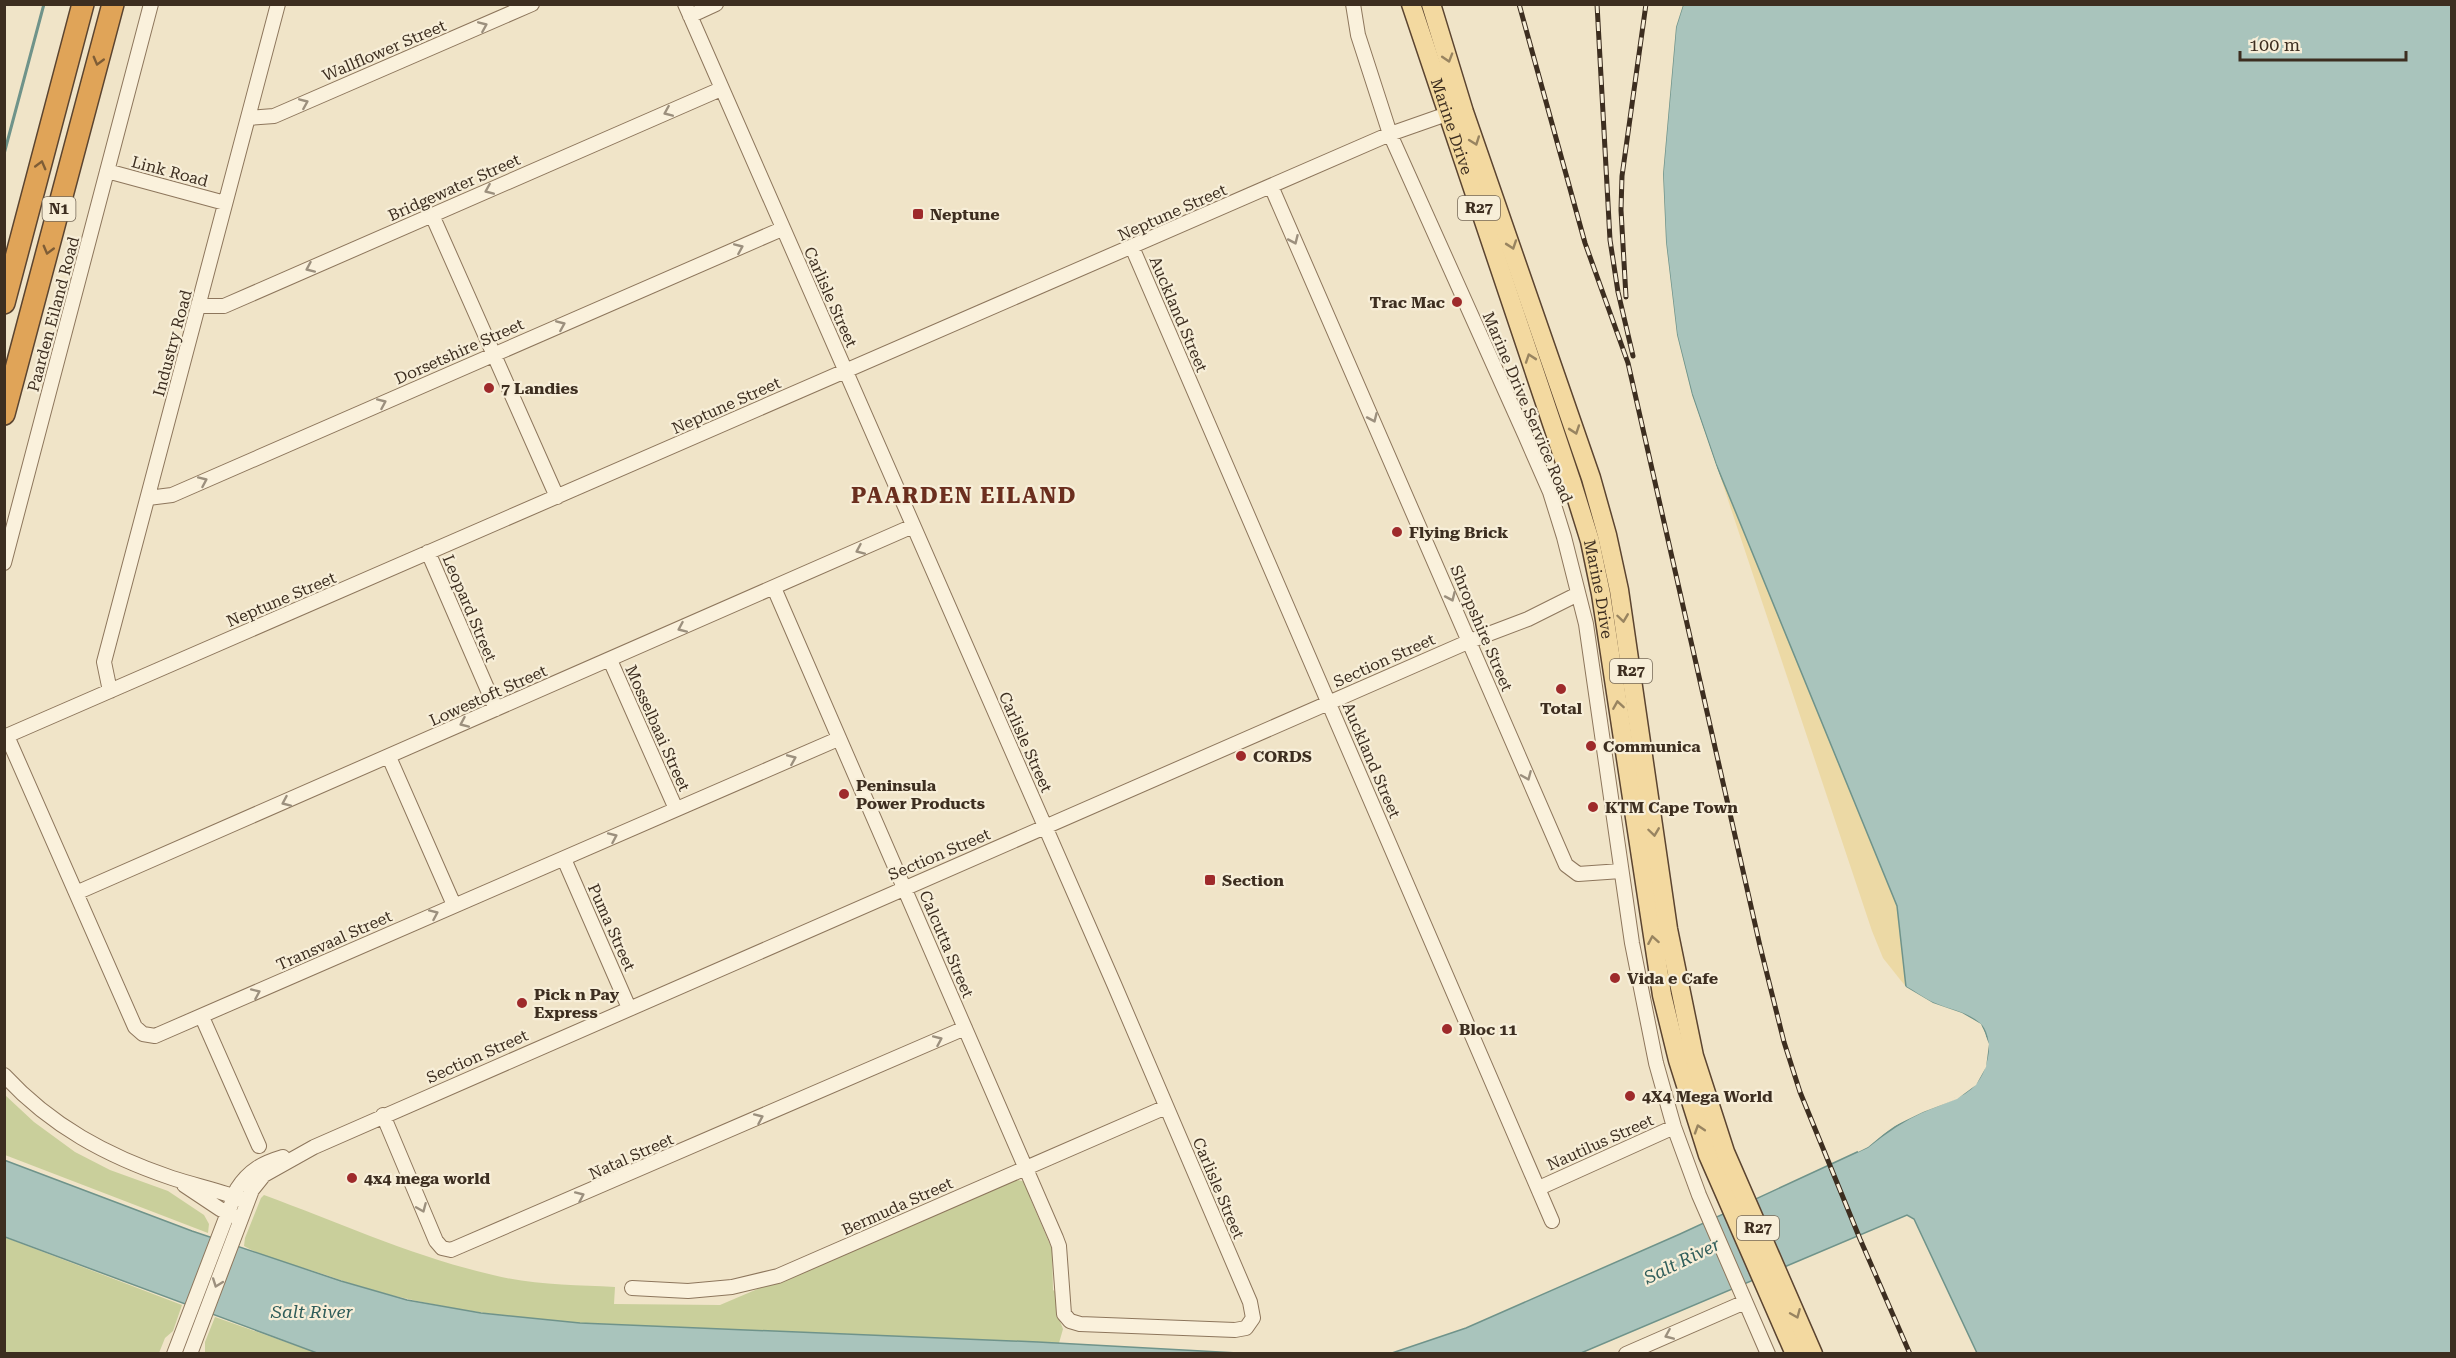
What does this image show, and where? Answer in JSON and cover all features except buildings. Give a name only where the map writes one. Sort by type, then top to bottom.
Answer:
[{"type":"highway","name":"N1","points":[[4,303],[83,4]]},
{"type":"highway","name":"N1","points":[[4,414],[113,4]]},
{"type":"main road","name":"Marine Drive","points":[[1411,4],[1570,415],[1607,535],[1619,590],[1668,929],[1680,995],[1703,1087],[1725,1152],[1729,1183],[1772,1279],[1813,1353]]},
{"type":"main road","name":"Marine Drive","points":[[1431,4],[1455,113]]},
{"type":"main road","name":"Marine Drive","points":[[1772,1279],[1795,1353]]},
{"type":"street","name":"Paarden Eiland Road","points":[[4,563],[151,4]]},
{"type":"street","name":"Industry Road","points":[[110,691],[104,662],[278,4]]},
{"type":"street","name":"Wallflower Street","points":[[248,118],[274,116],[531,4]]},
{"type":"street","points":[[687,10],[717,4]]},
{"type":"street","name":"Marine Drive Service Road","points":[[1353,4],[1359,35],[1390,134],[1550,492],[1586,624],[1642,1004],[1674,1127],[1699,1195],[1768,1353]]},
{"type":"street","name":"Carlisle Street","points":[[687,10],[1044,826],[1254,1314],[1252,1322],[1246,1328],[1235,1330],[1080,1324],[1067,1318]]},
{"type":"street","name":"Bridgewater Street","points":[[199,306],[224,306],[721,89]]},
{"type":"street","name":"Neptune Street","points":[[6,737],[1390,134],[1455,113]]},
{"type":"street","name":"Link Road","points":[[107,171],[225,202]]},
{"type":"street","name":"Shropshire Street","points":[[1271,186],[1566,865],[1578,874],[1621,871]]},
{"type":"street","points":[[432,215],[557,497]]},
{"type":"street","name":"Dorsetshire Street","points":[[148,498],[172,495],[782,229]]},
{"type":"street","name":"Auckland Street","points":[[1132,248],[1552,1221]]},
{"type":"street","name":"Lowestoft Street","points":[[76,893],[913,526]]},
{"type":"street","name":"Leopard Street","points":[[428,552],[496,709]]},
{"type":"street","name":"Calcutta Street","points":[[774,588],[838,739],[1027,1167],[1059,1246],[1063,1309],[1067,1318]]},
{"type":"street","name":"Section Street","points":[[190,1353],[252,1190],[264,1175],[314,1147],[1329,702],[1470,641],[1528,619],[1578,594]]},
{"type":"street","name":"Mosselbaai Street","points":[[610,660],[675,809]]},
{"type":"street","name":"Transvaal Street","points":[[6,737],[135,1027],[139,1031],[155,1036],[838,739]]},
{"type":"street","points":[[389,757],[454,905]]},
{"type":"street","name":"Puma Street","points":[[564,859],[629,1008]]},
{"type":"street","points":[[202,1017],[259,1146]]},
{"type":"street","name":"Natal Street","points":[[383,1115],[436,1241],[442,1248],[451,1250],[470,1244],[965,1028]]},
{"type":"street","points":[[4,1075],[33,1104],[72,1134],[104,1151],[175,1179],[247,1201]]},
{"type":"street","name":"Bermuda Street","points":[[632,1288],[688,1292],[732,1287],[778,1276],[1166,1107]]},
{"type":"street","name":"Nautilus Street","points":[[1539,1188],[1674,1127]]},
{"type":"street","name":"Section Street","points":[[174,1353],[234,1196],[248,1174],[257,1167],[314,1147]]},
{"type":"street","points":[[175,1179],[227,1213],[241,1218]]},
{"type":"street","points":[[1626,1353],[1743,1296]]},
{"type":"green space","points":[[5,1095],[34,1122],[75,1152],[110,1170],[168,1191],[204,1215],[209,1224],[208,1233],[5,1155]]},
{"type":"green space","points":[[1014,1179],[1026,1182],[1033,1192],[1030,1198],[1052,1249],[1053,1290],[1058,1294],[1058,1316],[1063,1329],[1059,1343],[580,1323],[515,1317],[451,1308],[388,1294],[274,1259],[244,1246],[245,1238],[264,1195],[406,1249],[493,1275],[539,1283],[615,1287],[614,1304],[720,1305]]},
{"type":"green space","points":[[4,1237],[182,1305],[173,1331],[165,1338],[159,1353],[5,1353]]},
{"type":"green space","points":[[215,1317],[317,1353],[205,1354],[205,1342]]},
{"type":"sand","points":[[1716,464],[1897,906],[1906,987],[1883,958],[1872,931]]},
{"type":"water","points":[[1683,5],[2451,5],[2451,1353],[1977,1353],[1914,1219],[1907,1215],[1581,1353],[1389,1354],[1466,1328],[1680,1234],[1868,1147],[1908,1119],[1966,1093],[1980,1078],[1985,1067],[1988,1053],[1987,1037],[1979,1023],[1930,1001],[1906,987],[1897,906],[1716,464],[1692,394],[1677,335],[1666,242],[1663,174],[1676,27]]},
{"type":"water","name":"Salt River","points":[[4,1160],[192,1231],[341,1281],[407,1300],[481,1313],[580,1323],[1038,1342],[1238,1353],[317,1353],[5,1237]]},
{"type":"pier","points":[[1679,4],[1683,5],[1676,27],[1663,174],[1666,242],[1677,335],[1692,395],[1730,506],[1689,395],[1674,335],[1663,242],[1660,174],[1664,108],[1673,27]]},
{"type":"pier","points":[[1902,982],[1906,987],[1933,1003],[1962,1013],[1981,1024],[1989,1044],[1986,1067],[1976,1085],[1957,1099],[1892,1127],[1868,1147],[1858,1152],[1857,1149],[1891,1125],[1922,1109],[1955,1097],[1974,1083],[1983,1066],[1986,1045],[1979,1026],[1961,1016],[1931,1006],[1904,989]]},
{"type":"waterway","points":[[4,154],[44,4]]},
{"type":"railway","points":[[1519,4],[1585,243],[1628,363],[1760,946],[1784,1042],[1800,1092],[1910,1354]]},
{"type":"railway","points":[[1597,4],[1610,240],[1618,292],[1633,356]]},
{"type":"railway","points":[[1626,297],[1621,210],[1622,176],[1646,4]]},
{"type":"place","name":"Neptune","points":[[918,214]]},
{"type":"place","name":"Trac Mac","points":[[1457,302]]},
{"type":"place","name":"7 Landies","points":[[489,388]]},
{"type":"place","name":"Flying Brick","points":[[1397,532]]},
{"type":"place","name":"Total","points":[[1561,689]]},
{"type":"place","name":"Communica","points":[[1591,746]]},
{"type":"place","name":"CORDS","points":[[1241,756]]},
{"type":"place","name":"Peninsula Power Products","points":[[844,794]]},
{"type":"place","name":"KTM Cape Town","points":[[1593,807]]},
{"type":"place","name":"Section","points":[[1210,880]]},
{"type":"place","name":"Vida e Cafe","points":[[1615,978]]},
{"type":"place","name":"Pick n Pay Express","points":[[522,1003]]},
{"type":"place","name":"Bloc 11","points":[[1447,1029]]},
{"type":"place","name":"4X4 Mega World","points":[[1630,1096]]},
{"type":"place","name":"4x4 mega world","points":[[352,1178]]},
{"type":"district","name":"PAARDEN EILAND","points":[[964,495]]}]
